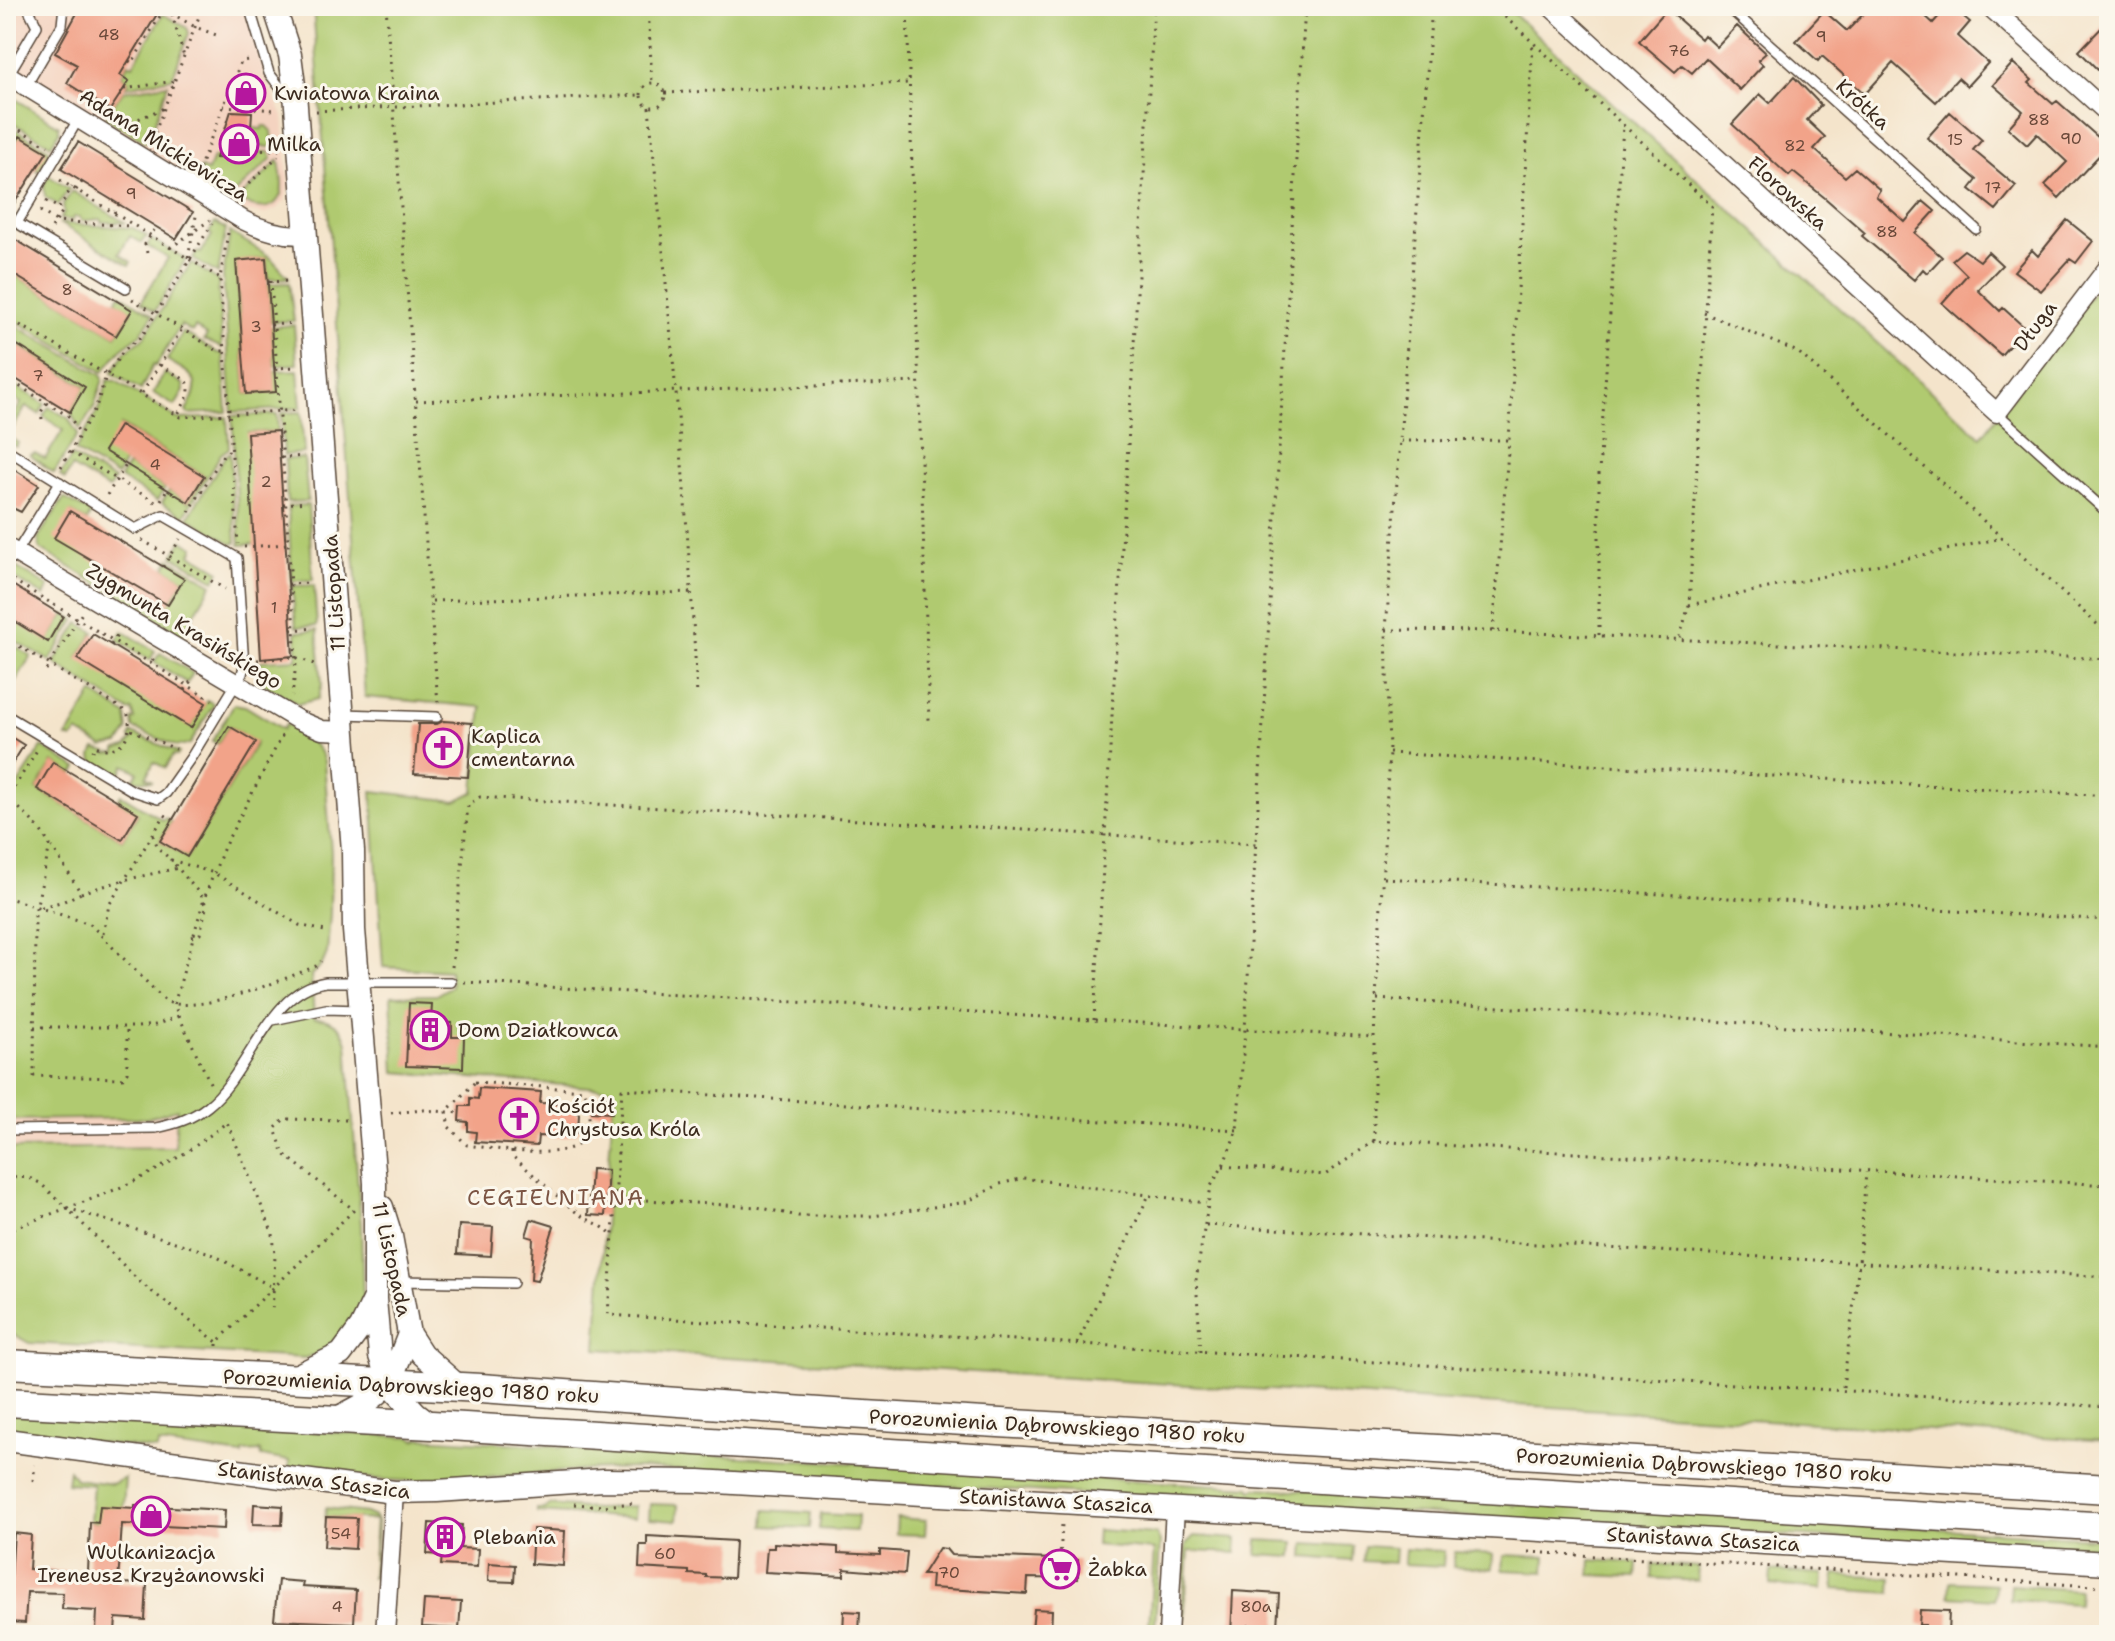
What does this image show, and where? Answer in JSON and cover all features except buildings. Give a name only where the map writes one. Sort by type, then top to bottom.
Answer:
[{"type":"main road","name":"Porozumienia Dąbrowskiego 1980 roku","points":[[6,1364],[458,1386],[848,1414],[2109,1489]]},
{"type":"main road","name":"Porozumienia Dąbrowskiego 1980 roku","points":[[6,1402],[2109,1527]]},
{"type":"street","name":"11 Listopada","points":[[274,6],[290,55],[287,108],[306,235],[343,722],[360,1010],[375,1183],[375,1299],[380,1356],[389,1384]]},
{"type":"street","name":"Florowska","points":[[1550,6],[1997,413]]},
{"type":"street","points":[[1989,6],[2109,114]]},
{"type":"street","name":"Adama Mickiewicza","points":[[7,75],[253,225],[279,234],[306,235]]},
{"type":"street","name":"Długa","points":[[1997,413],[2109,266]]},
{"type":"street","name":"Zygmunta Krasińskiego","points":[[11,550],[309,726],[332,731],[343,722]]},
{"type":"street","name":"11 Listopada","points":[[375,1183],[391,1236],[409,1334]]},
{"type":"street","points":[[290,1380],[341,1354],[361,1327],[375,1299]]},
{"type":"street","points":[[332,1421],[367,1403],[389,1384],[409,1334]]},
{"type":"street","points":[[409,1334],[422,1354],[458,1386]]},
{"type":"street","points":[[389,1384],[432,1425]]},
{"type":"street","name":"Stanisława Staszica","points":[[6,1440],[394,1492],[604,1480],[675,1480],[2109,1563]]},
{"type":"street","points":[[385,1635],[394,1492]]},
{"type":"street","points":[[1168,1635],[1175,1508]]},
{"type":"lane","points":[[7,75],[37,26],[30,12],[33,6]]},
{"type":"lane","points":[[26,86],[62,25],[64,6]]},
{"type":"lane","points":[[249,6],[269,73],[287,108]]},
{"type":"lane","name":"Krótka","points":[[1727,6],[1976,229]]},
{"type":"lane","points":[[79,118],[17,223],[129,293]]},
{"type":"lane","points":[[1997,413],[2109,514]]},
{"type":"lane","points":[[6,449],[135,529],[163,515],[237,558],[244,666],[192,756],[158,799],[145,797],[6,715]]},
{"type":"lane","points":[[11,550],[57,480]]},
{"type":"lane","points":[[343,722],[437,717]]},
{"type":"lane","points":[[6,1130],[156,1128],[191,1118],[216,1098],[297,992],[314,983],[451,982]]},
{"type":"lane","points":[[273,1020],[326,1009],[360,1010]]},
{"type":"lane","points":[[399,1281],[513,1283]]},
{"type":"path","points":[[129,61],[132,63],[172,6]]},
{"type":"path","points":[[149,147],[203,6]]},
{"type":"path","points":[[386,6],[432,601],[437,717]]},
{"type":"path","points":[[648,6],[652,82]]},
{"type":"path","points":[[907,6],[929,720]]},
{"type":"path","points":[[1094,1021],[1154,6]]},
{"type":"path","points":[[1201,1352],[1196,1280],[1206,1225],[1206,1203],[1237,1130],[1245,1029],[1305,6]]},
{"type":"path","points":[[1374,1141],[1374,1037],[1389,753],[1386,630],[1432,6]]},
{"type":"path","points":[[1493,6],[1712,206],[1689,605],[1679,640]]},
{"type":"path","points":[[168,10],[195,27],[219,36]]},
{"type":"path","points":[[168,10],[184,57]]},
{"type":"path","points":[[1493,631],[1509,440],[1533,41]]},
{"type":"path","points":[[196,177],[241,61],[254,59]]},
{"type":"path","points":[[124,89],[174,81]]},
{"type":"path","points":[[640,95],[646,84],[652,82],[663,88],[665,93],[661,104],[649,107]]},
{"type":"path","points":[[665,93],[910,83]]},
{"type":"path","points":[[321,111],[640,95]]},
{"type":"path","points":[[640,95],[649,107],[676,392],[693,592],[697,697]]},
{"type":"path","points":[[223,106],[287,108]]},
{"type":"path","points":[[116,127],[164,108]]},
{"type":"path","points":[[6,122],[52,149]]},
{"type":"path","points":[[1599,635],[1599,472],[1623,126]]},
{"type":"path","points":[[234,200],[283,150],[246,149]]},
{"type":"path","points":[[52,174],[220,278]]},
{"type":"path","points":[[59,208],[82,182]]},
{"type":"path","points":[[36,217],[45,200],[59,208],[62,212],[51,230]]},
{"type":"path","points":[[114,213],[119,204]]},
{"type":"path","points":[[189,259],[197,207]]},
{"type":"path","points":[[39,210],[56,221],[133,226]]},
{"type":"path","points":[[57,480],[96,407],[106,376],[124,350],[142,336],[214,219],[170,248]]},
{"type":"path","points":[[147,253],[145,244],[156,227]]},
{"type":"path","points":[[229,227],[220,278],[238,548]]},
{"type":"path","points":[[290,702],[295,681],[295,657],[270,282],[294,280]]},
{"type":"path","points":[[129,293],[218,351],[225,351]]},
{"type":"path","points":[[1704,313],[1798,352],[2109,635]]},
{"type":"path","points":[[6,317],[181,417],[304,410]]},
{"type":"path","points":[[273,325],[297,323]]},
{"type":"path","points":[[142,393],[182,329]]},
{"type":"path","points":[[160,365],[189,385],[189,394],[177,415]]},
{"type":"path","points":[[276,368],[301,367]]},
{"type":"path","points":[[6,389],[10,379],[48,401],[70,417],[80,434]]},
{"type":"path","points":[[416,401],[919,382]]},
{"type":"path","points":[[42,419],[41,412],[48,401]]},
{"type":"path","points":[[1401,441],[1509,440]]},
{"type":"path","points":[[163,567],[223,455],[232,449]]},
{"type":"path","points":[[282,458],[308,456]]},
{"type":"path","points":[[100,507],[126,465]]},
{"type":"path","points":[[158,503],[167,489]]},
{"type":"path","points":[[285,504],[311,502]]},
{"type":"path","points":[[132,534],[225,589]]},
{"type":"path","points":[[1689,605],[2003,538]]},
{"type":"path","points":[[7,577],[186,688],[217,703]]},
{"type":"path","points":[[290,584],[317,582]]},
{"type":"path","points":[[432,601],[693,592]]},
{"type":"path","points":[[46,670],[86,606]]},
{"type":"path","points":[[293,630],[320,628]]},
{"type":"path","points":[[1386,630],[1599,635],[2109,659]]},
{"type":"path","points":[[6,638],[127,712],[131,730],[125,742],[115,748],[95,746],[90,756],[93,768]]},
{"type":"path","points":[[252,661],[295,657],[323,666]]},
{"type":"path","points":[[72,685],[75,680]]},
{"type":"path","points":[[204,899],[236,822],[287,728]]},
{"type":"path","points":[[131,730],[176,749]]},
{"type":"path","points":[[40,744],[7,799],[39,828],[81,893]]},
{"type":"path","points":[[1389,753],[2109,796]]},
{"type":"path","points":[[6,784],[12,790]]},
{"type":"path","points":[[1257,844],[480,797],[468,805],[451,982],[1374,1037]]},
{"type":"path","points":[[103,935],[109,905],[124,880],[164,816],[172,820]]},
{"type":"path","points":[[153,835],[158,848],[204,899],[206,908],[200,934],[192,937],[174,1005],[216,1098]]},
{"type":"path","points":[[50,845],[35,913],[34,1076],[126,1076],[127,1027]]},
{"type":"path","points":[[171,860],[214,873],[299,925],[325,931]]},
{"type":"path","points":[[38,908],[124,880],[178,868]]},
{"type":"path","points":[[1384,878],[2109,920]]},
{"type":"path","points":[[6,897],[84,921],[103,935],[165,1001],[174,1005],[201,1004],[272,983],[316,966],[321,961]]},
{"type":"path","points":[[1377,999],[2109,1047]]},
{"type":"path","points":[[34,1027],[155,1025],[179,1016]]},
{"type":"path","points":[[475,1082],[584,1090],[590,1118],[587,1135],[581,1144],[556,1152],[512,1151],[467,1145],[449,1127],[446,1112],[475,1082]]},
{"type":"path","points":[[1237,1130],[622,1089],[608,1315],[2109,1407]]},
{"type":"path","points":[[391,1113],[424,1110],[460,1113]]},
{"type":"path","points":[[6,1176],[29,1178],[40,1183],[141,1283],[217,1344],[354,1210],[284,1154],[275,1129],[284,1119],[347,1120]]},
{"type":"path","points":[[6,1231],[153,1174],[199,1145],[227,1122],[273,1234],[272,1314]]},
{"type":"path","points":[[1223,1166],[1325,1175],[1374,1141],[2109,1185]]},
{"type":"path","points":[[512,1151],[512,1156],[574,1210],[586,1220],[604,1225],[613,1237]]},
{"type":"path","points":[[1843,1389],[1859,1263],[1866,1172]]},
{"type":"path","points":[[615,1198],[757,1207],[798,1216],[873,1216],[967,1202],[1000,1184],[1023,1178],[1206,1203]]},
{"type":"path","points":[[1077,1344],[1149,1195]]},
{"type":"path","points":[[67,1208],[210,1253],[274,1288]]},
{"type":"path","points":[[1206,1225],[2109,1277]]},
{"type":"path","points":[[33,1481],[35,1461]]},
{"type":"path","points":[[565,1503],[603,1506],[641,1502]]},
{"type":"path","points":[[1060,1559],[1062,1524]]},
{"type":"path","points":[[1527,1552],[2109,1587]]},
{"type":"shaded area","points":[[6,6],[242,6],[265,77],[283,116],[288,186],[285,201],[264,214],[245,211],[6,64]]},
{"type":"shaded area","points":[[6,1100],[177,1106],[175,1166],[6,1160]]},
{"type":"green space","points":[[313,6],[1505,6],[1981,437],[2109,272],[2109,1441],[596,1349],[614,1089],[395,1072],[391,996],[436,995],[451,986],[450,971],[383,967],[372,791],[456,801],[474,792],[482,707],[365,697]]},
{"type":"green space","points":[[163,14],[187,28],[189,33],[172,78],[126,87],[129,81],[122,76],[128,63],[133,65]]},
{"type":"green space","points":[[168,84],[149,140],[145,142],[105,118],[123,91]]},
{"type":"green space","points":[[6,93],[59,126],[51,145],[6,119]]},
{"type":"green space","points":[[6,124],[49,149],[49,155],[39,171],[35,169],[45,151],[20,136],[6,159]]},
{"type":"green space","points":[[263,126],[272,131],[273,145],[270,147],[252,146],[253,136],[225,134],[239,127],[262,129]]},
{"type":"green space","points":[[257,152],[269,152],[272,158],[234,194],[200,173],[201,168],[208,171],[213,157],[257,159]]},
{"type":"green space","points":[[279,160],[282,186],[278,200],[263,208],[240,200],[240,198]]},
{"type":"green space","points":[[49,176],[69,189],[58,205],[45,197],[44,184]]},
{"type":"green space","points":[[72,191],[126,223],[101,222],[101,219],[81,221],[80,217],[60,219],[64,212],[63,205]]},
{"type":"green space","points":[[59,223],[133,228],[147,236],[142,243],[130,236],[119,254],[131,262],[129,265]]},
{"type":"green space","points":[[215,223],[226,229],[218,274],[193,259],[197,252],[201,253],[212,235],[209,233]]},
{"type":"green space","points":[[230,232],[269,256],[289,278],[268,279],[266,258],[236,262],[246,394],[275,392],[274,371],[298,370],[301,408],[232,412],[223,275]]},
{"type":"green space","points":[[151,239],[186,259],[155,311],[141,302],[168,258],[147,246]]},
{"type":"green space","points":[[191,263],[218,280],[222,348],[204,340],[207,335],[195,327],[192,332],[181,325],[156,366],[153,365],[141,390],[112,373],[125,352],[144,337]]},
{"type":"green space","points":[[6,270],[116,336],[132,311],[116,301],[120,294],[153,315],[140,335],[121,349],[103,372],[6,315]]},
{"type":"green space","points":[[289,283],[294,321],[271,322],[268,284]]},
{"type":"green space","points":[[6,320],[101,375],[103,379],[94,407],[80,429],[70,412],[85,386],[6,338]]},
{"type":"green space","points":[[294,325],[297,364],[274,366],[271,327]]},
{"type":"green space","points":[[183,332],[223,353],[227,412],[188,414],[186,411],[195,392],[194,380],[167,360]]},
{"type":"green space","points":[[165,373],[183,384],[184,391],[175,406],[153,393]]},
{"type":"green space","points":[[108,380],[116,381],[178,419],[227,417],[229,448],[221,454],[184,516],[162,503],[169,490],[188,502],[204,476],[121,425],[124,463],[117,476],[75,451],[99,408]]},
{"type":"green space","points":[[12,384],[45,404],[39,414],[26,406],[8,436],[18,443],[16,447],[6,442],[6,429],[21,403],[6,393]]},
{"type":"green space","points":[[49,407],[68,418],[78,434],[54,473],[30,455],[35,453],[45,459],[63,430],[43,416]]},
{"type":"green space","points":[[301,412],[304,453],[284,455],[281,413]]},
{"type":"green space","points":[[277,414],[278,431],[248,433],[255,532],[285,531],[286,542],[240,545],[232,416]]},
{"type":"green space","points":[[230,453],[236,543],[233,544],[188,518],[225,456]]},
{"type":"green space","points":[[72,456],[114,480],[109,489],[72,467],[65,479],[60,476]]},
{"type":"green space","points":[[304,458],[308,501],[287,502],[285,459]]},
{"type":"green space","points":[[128,465],[165,488],[157,501],[120,478]]},
{"type":"green space","points":[[64,498],[91,513],[87,521],[70,512],[168,605],[184,579],[165,568],[170,559],[212,584],[182,635],[40,549],[38,538]]},
{"type":"green space","points":[[308,505],[313,580],[292,581],[288,506]]},
{"type":"green space","points":[[182,540],[194,547],[191,554],[220,571],[215,580],[173,556]]},
{"type":"green space","points":[[16,567],[49,587],[44,596],[11,576]]},
{"type":"green space","points":[[314,585],[317,626],[296,627],[292,586]]},
{"type":"green space","points":[[65,614],[75,620],[50,661],[6,636],[6,616],[48,641]]},
{"type":"green space","points":[[79,623],[94,632],[78,658],[191,727],[207,700],[214,704],[190,744],[176,746],[133,728],[132,720],[135,719],[132,710],[129,711],[54,663]]},
{"type":"green space","points":[[317,630],[322,684],[318,699],[298,704],[259,681],[256,670],[261,661],[297,659],[296,632]]},
{"type":"green space","points":[[123,631],[155,651],[150,660],[117,640]]},
{"type":"green space","points":[[6,641],[31,656],[6,697]]},
{"type":"green space","points":[[160,653],[193,673],[187,683],[154,662]]},
{"type":"green space","points":[[93,693],[126,715],[128,730],[119,744],[103,747],[77,732],[72,739],[67,737]]},
{"type":"green space","points":[[234,704],[245,706],[283,729],[286,724],[314,744],[324,761],[331,852],[330,914],[327,953],[322,965],[311,975],[314,1018],[335,1024],[347,1043],[361,1225],[361,1307],[338,1346],[305,1358],[29,1343],[6,1330],[6,1149],[175,1147],[177,1109],[147,1118],[6,1120],[6,781],[12,785],[7,793],[11,795],[42,747],[77,768],[73,774],[53,762],[37,789],[122,840],[138,814],[118,801],[121,795],[171,822],[160,841],[187,857],[256,743],[229,726],[218,744],[212,741]]},
{"type":"green space","points":[[132,733],[179,753],[173,755],[165,768],[154,762],[146,777],[153,781],[133,780],[138,772],[125,765],[120,774],[114,775],[93,762],[95,749],[107,754],[116,753],[132,740]]},
{"type":"green space","points":[[6,1413],[412,1437],[415,1440],[1250,1487],[1252,1490],[1388,1495],[1510,1503],[1514,1506],[1517,1503],[1905,1529],[2109,1539],[2109,1547],[2076,1545],[2075,1552],[640,1468],[446,1480],[385,1480],[289,1468],[289,1461],[261,1456],[260,1451],[243,1452],[243,1455],[158,1444],[157,1450],[6,1431]]},
{"type":"green space","points":[[69,1470],[75,1479],[112,1484],[125,1478],[122,1525],[90,1522],[93,1485],[67,1483]]},
{"type":"green space","points":[[650,1504],[678,1505],[677,1521],[649,1519]]},
{"type":"green space","points":[[549,1505],[596,1509],[635,1506],[634,1518],[537,1512],[537,1509]]},
{"type":"green space","points":[[326,1508],[375,1517],[377,1522],[374,1578],[376,1520],[325,1517]]},
{"type":"green space","points":[[765,1510],[811,1513],[810,1528],[764,1526]]},
{"type":"green space","points":[[821,1514],[857,1516],[856,1531],[819,1529]]},
{"type":"green space","points":[[897,1518],[926,1520],[925,1535],[896,1534]]},
{"type":"green space","points":[[1097,1530],[1156,1534],[1160,1542],[1155,1627],[1149,1626],[1154,1550],[1096,1545]]},
{"type":"green space","points":[[1194,1536],[1237,1539],[1236,1553],[1189,1551],[1181,1635],[1186,1544]]},
{"type":"green space","points":[[1258,1540],[1294,1542],[1293,1557],[1257,1555]]},
{"type":"green space","points":[[1305,1543],[1353,1546],[1352,1561],[1304,1557]]},
{"type":"green space","points":[[1364,1546],[1395,1548],[1394,1563],[1363,1561]]},
{"type":"green space","points":[[1405,1549],[1444,1552],[1443,1566],[1404,1564]]},
{"type":"green space","points":[[1455,1552],[1493,1554],[1492,1569],[1453,1567]]},
{"type":"green space","points":[[1504,1555],[1546,1557],[1545,1572],[1503,1570]]},
{"type":"green space","points":[[1591,1560],[1638,1563],[1637,1577],[1590,1575]]},
{"type":"green space","points":[[1653,1564],[1699,1567],[1698,1581],[1652,1578]]},
{"type":"green space","points":[[1771,1571],[1823,1574],[1822,1589],[1770,1585]]},
{"type":"green space","points":[[1835,1575],[1892,1578],[1891,1593],[1834,1589]]},
{"type":"green space","points":[[1950,1582],[1995,1584],[1994,1599],[1949,1596]]},
{"type":"green space","points":[[2011,1585],[2079,1590],[2078,1604],[2010,1600]]},
{"type":"place","name":"Kwiatowa Kraina","points":[[246,93]]},
{"type":"place","name":"Milka","points":[[239,144]]},
{"type":"place","name":"Kaplica cmentarna","points":[[443,748]]},
{"type":"place","name":"Dom Działkowca","points":[[430,1030]]},
{"type":"place","name":"Kościół Chrystusa Króla","points":[[519,1118]]},
{"type":"place","name":"Wulkanizacja Ireneusz Krzyżanowski","points":[[151,1516]]},
{"type":"place","name":"Plebania","points":[[445,1537]]},
{"type":"place","name":"Żabka","points":[[1060,1569]]},
{"type":"district","name":"CEGIELNIANA","points":[[556,1197]]}]
